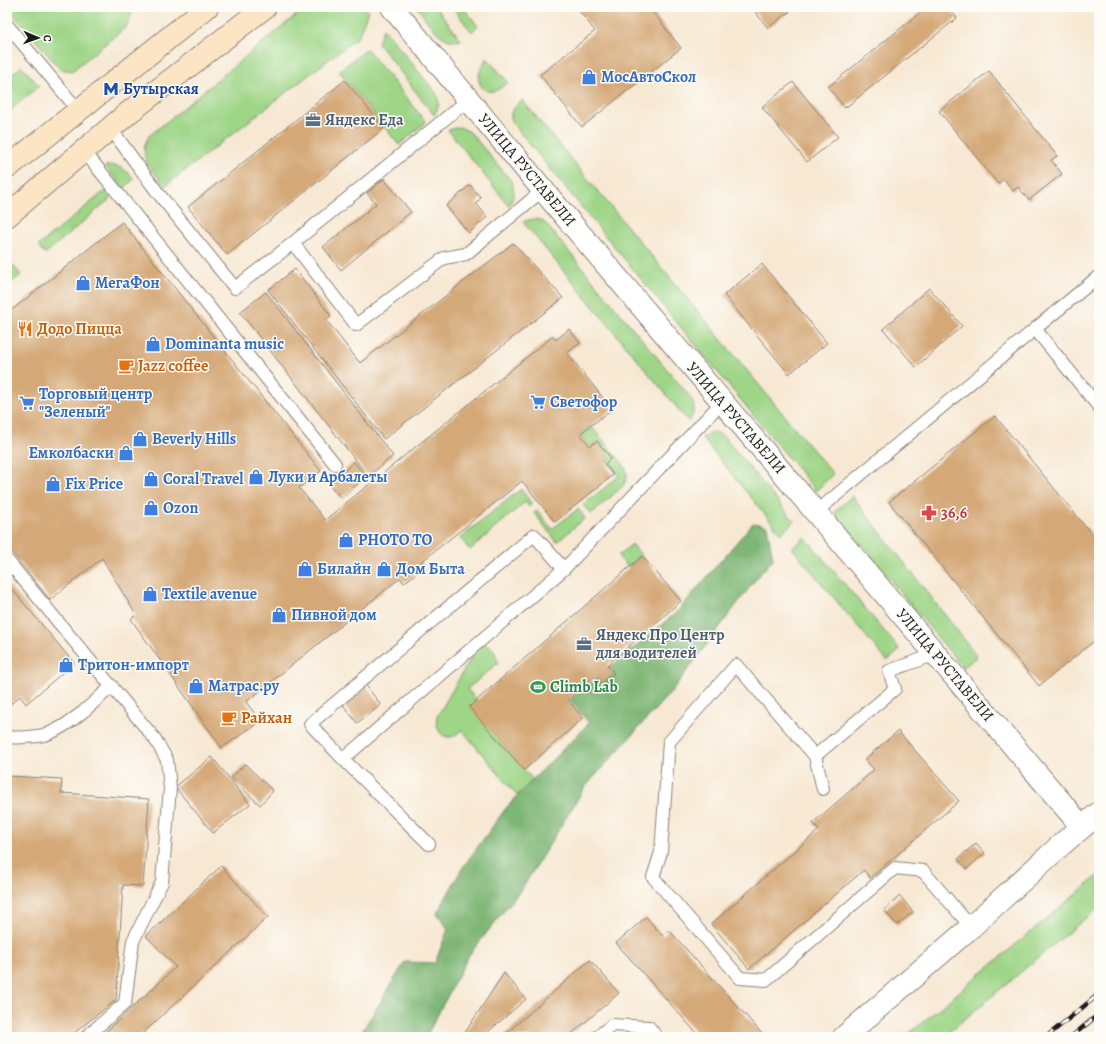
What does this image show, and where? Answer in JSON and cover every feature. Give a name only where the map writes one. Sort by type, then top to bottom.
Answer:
[{"type":"main road","points":[[7,168],[207,7]]},
{"type":"main road","points":[[7,216],[128,114],[265,7]]},
{"type":"street","name":"УЛИЦА РУСТАВЕЛИ","points":[[392,7],[543,190],[1082,827]]},
{"type":"street","points":[[844,1037],[971,928],[1099,813]]},
{"type":"lane","points":[[7,25],[78,110]]},
{"type":"lane","points":[[111,129],[158,193],[235,288],[293,243],[468,100]]},
{"type":"lane","points":[[84,151],[335,464]]},
{"type":"lane","points":[[293,243],[356,325],[444,258],[466,254],[543,190]]},
{"type":"lane","points":[[816,512],[1099,276]]},
{"type":"lane","points":[[1035,329],[1099,407]]},
{"type":"lane","points":[[343,759],[564,569],[722,402]]},
{"type":"lane","points":[[429,844],[343,759],[310,724],[534,535],[564,569]]},
{"type":"lane","points":[[7,560],[155,739],[167,760],[170,788],[162,882],[133,941],[126,1003],[86,1037]]},
{"type":"lane","points":[[815,756],[896,689],[889,671],[936,654]]},
{"type":"lane","points":[[822,789],[815,756],[736,665],[669,742],[661,852],[653,877],[740,978],[766,980],[895,868],[923,871],[971,928]]},
{"type":"lane","points":[[7,737],[17,738],[49,734],[74,719],[112,686]]},
{"type":"lane","points":[[598,1037],[612,1025],[649,1027],[658,1037]]},
{"type":"green space","points":[[7,7],[134,7],[127,26],[72,71],[60,69]]},
{"type":"green space","points":[[306,7],[363,7],[368,11],[358,37],[165,186],[151,168],[145,157],[145,143],[149,136]]},
{"type":"green space","points":[[417,7],[436,7],[461,40],[454,41],[441,36],[430,25]]},
{"type":"green space","points":[[452,7],[463,7],[478,26],[472,32]]},
{"type":"green space","points":[[383,28],[436,93],[438,104],[434,115],[378,43]]},
{"type":"green space","points":[[367,49],[426,122],[399,145],[339,71]]},
{"type":"green space","points":[[487,58],[508,82],[498,90],[491,92],[482,88],[479,82],[479,74]]},
{"type":"green space","points":[[22,66],[39,86],[7,113],[7,78]]},
{"type":"green space","points":[[522,100],[833,474],[816,491],[513,124],[511,121],[511,112]]},
{"type":"green space","points":[[460,127],[470,132],[512,182],[514,194],[509,206],[448,130]]},
{"type":"green space","points":[[105,166],[121,168],[128,172],[134,179],[123,189]]},
{"type":"green space","points":[[106,190],[112,197],[45,254],[38,246]]},
{"type":"green space","points":[[534,219],[541,220],[545,223],[691,398],[694,404],[694,410],[689,422],[523,222]]},
{"type":"green space","points":[[7,258],[21,275],[7,286]]},
{"type":"green space","points":[[591,426],[623,464],[627,476],[622,487],[591,514],[583,505],[619,476],[607,462],[611,458],[597,441],[590,446],[580,434]]},
{"type":"green space","points":[[716,432],[724,437],[794,521],[781,534],[702,438],[709,433]]},
{"type":"green space","points":[[521,489],[532,504],[529,507],[525,502],[470,550],[460,538]]},
{"type":"green space","points":[[852,496],[977,656],[963,668],[834,512]]},
{"type":"green space","points":[[578,509],[585,518],[557,542],[534,513],[537,510],[552,529]]},
{"type":"green space","points":[[753,523],[767,526],[773,559],[752,584],[671,692],[585,787],[523,887],[469,955],[426,1037],[358,1037],[405,962],[435,963],[448,929],[437,913],[463,867],[506,808],[589,723],[570,700],[677,612]]},
{"type":"green space","points":[[805,537],[900,650],[887,661],[792,548]]},
{"type":"green space","points":[[632,544],[642,556],[628,567],[618,556]]},
{"type":"green space","points":[[484,644],[492,648],[498,663],[467,689],[477,700],[470,707],[533,780],[519,798],[462,730],[454,736],[446,737],[442,735],[437,725],[437,717],[475,651]]},
{"type":"green space","points":[[1099,875],[1099,907],[943,1037],[905,1037]]},
{"type":"building","points":[[576,7],[649,7],[681,48],[582,127],[540,75],[595,31]]},
{"type":"building","points":[[751,7],[790,7],[792,10],[768,28]]},
{"type":"building","points":[[927,7],[948,7],[957,18],[845,108],[828,87]]},
{"type":"building","points":[[989,71],[1057,156],[1051,160],[1062,174],[1029,200],[1018,187],[1013,191],[1004,179],[998,184],[939,111]]},
{"type":"building","points":[[345,80],[384,128],[227,255],[188,207]]},
{"type":"building","points":[[793,82],[838,137],[807,162],[762,107]]},
{"type":"building","points":[[384,179],[411,212],[341,270],[323,247],[376,204],[367,193]]},
{"type":"building","points":[[470,185],[481,198],[476,203],[487,217],[469,233],[446,206]]},
{"type":"building","points":[[122,222],[321,471],[299,488],[325,520],[553,336],[556,340],[569,329],[580,343],[567,353],[612,409],[580,434],[590,446],[597,441],[611,458],[605,464],[613,475],[555,522],[522,481],[421,562],[424,567],[404,583],[400,578],[246,702],[260,721],[222,748],[131,619],[136,615],[102,558],[50,600],[7,546],[7,314]]},
{"type":"building","points":[[513,243],[563,298],[384,439],[268,290],[295,269],[331,316],[326,320],[360,363]]},
{"type":"building","points":[[762,264],[827,343],[789,374],[724,295]]},
{"type":"building","points":[[929,288],[962,326],[916,367],[883,329]]},
{"type":"building","points":[[266,292],[393,456],[368,476],[240,312]]},
{"type":"building","points":[[995,416],[1099,543],[1099,637],[1039,686],[889,502]]},
{"type":"building","points":[[354,462],[366,477],[341,498],[329,484]]},
{"type":"building","points":[[642,556],[681,601],[607,665],[614,673],[601,684],[595,676],[568,700],[583,718],[524,770],[469,707]]},
{"type":"building","points":[[7,583],[74,663],[26,704],[20,696],[7,707]]},
{"type":"building","points":[[365,684],[381,705],[357,723],[341,702]]},
{"type":"building","points":[[898,731],[959,801],[870,878],[864,870],[749,969],[711,924],[819,830],[813,823],[874,770],[865,759]]},
{"type":"building","points":[[212,757],[250,804],[213,833],[175,787]]},
{"type":"building","points":[[245,764],[273,791],[260,805],[231,778]]},
{"type":"building","points":[[7,776],[62,779],[61,793],[149,799],[143,886],[123,885],[116,1000],[69,1037],[7,1037]]},
{"type":"building","points":[[976,843],[985,853],[967,869],[958,859]]},
{"type":"building","points":[[221,866],[268,917],[139,1037],[100,1037],[176,967],[146,936]]},
{"type":"building","points":[[900,896],[913,912],[897,925],[884,910]]},
{"type":"building","points":[[646,917],[663,936],[669,930],[765,1037],[700,1037],[616,943]]},
{"type":"building","points":[[590,960],[619,993],[568,1037],[502,1037]]},
{"type":"building","points":[[504,973],[526,999],[482,1037],[462,1037]]},
{"type":"railway","points":[[1046,1037],[1099,994]]},
{"type":"railway","points":[[1071,1037],[1099,1014]]},
{"type":"place","name":"МосАвтоСкол","points":[[589,77]]},
{"type":"place","name":"Бутырская","points":[[111,89]]},
{"type":"place","name":"Яндекс Еда","points":[[313,120]]},
{"type":"place","name":"МегаФон","points":[[83,283]]},
{"type":"place","name":"Додо Пицца","points":[[25,329]]},
{"type":"place","name":"Dominanta music","points":[[153,344]]},
{"type":"place","name":"Jazz coffee","points":[[126,366]]},
{"type":"place","name":"Светофор","points":[[538,402]]},
{"type":"place","name":"Торговый центр \"Зеленый\"","points":[[27,403]]},
{"type":"place","name":"Beverly Hills","points":[[140,439]]},
{"type":"place","name":"Емколбаски","points":[[126,453]]},
{"type":"place","name":"Луки и Арбалеты","points":[[256,477]]},
{"type":"place","name":"Coral Travel","points":[[151,479]]},
{"type":"place","name":"Fix Price","points":[[53,484]]},
{"type":"place","name":"Ozon","points":[[151,508]]},
{"type":"place","name":"36,6","points":[[929,513]]},
{"type":"place","name":"PHOTO TO","points":[[346,540]]},
{"type":"place","name":"Билайн","points":[[305,569]]},
{"type":"place","name":"Дом Быта","points":[[384,569]]},
{"type":"place","name":"Textile avenue","points":[[150,594]]},
{"type":"place","name":"Пивной дом","points":[[279,615]]},
{"type":"place","name":"Яндекс Про Центр для водителей","points":[[584,644]]},
{"type":"place","name":"Тритон-импорт","points":[[66,665]]},
{"type":"place","name":"Матрас.ру","points":[[196,686]]},
{"type":"place","name":"Climb Lab","points":[[538,687]]},
{"type":"place","name":"Райхан","points":[[229,718]]}]
